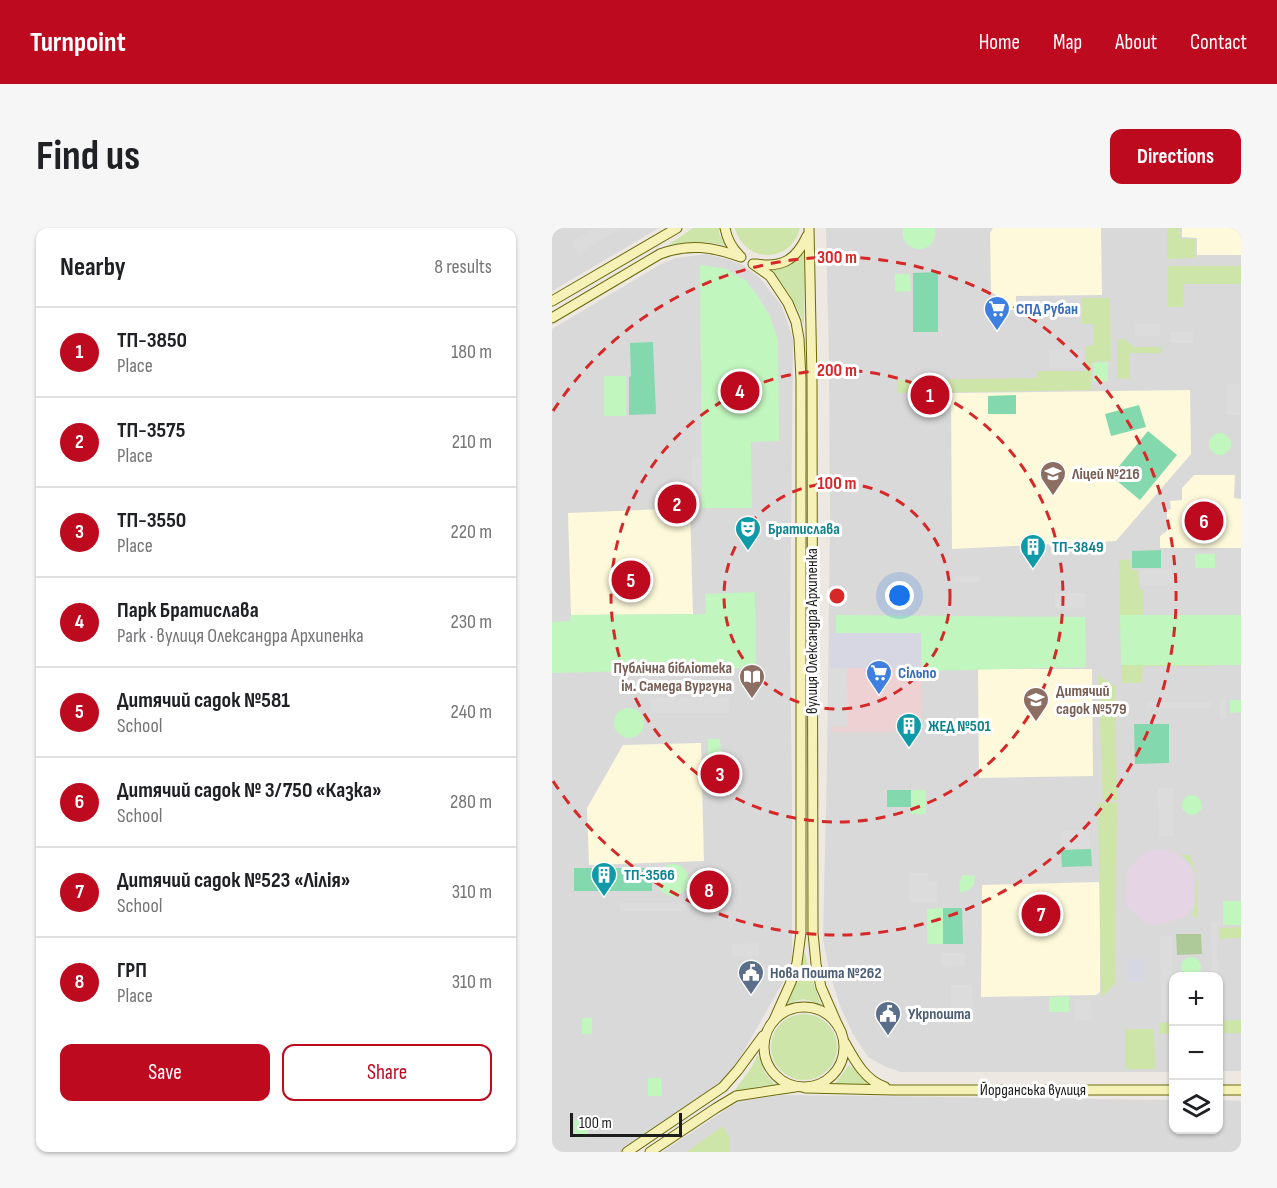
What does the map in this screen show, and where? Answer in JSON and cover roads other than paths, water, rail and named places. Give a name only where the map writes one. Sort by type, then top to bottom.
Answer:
[{"type":"main road","points":[[552,302],[677,228]]},
{"type":"main road","points":[[725,228],[732,248],[741,257]]},
{"type":"main road","points":[[753,264],[769,266],[782,263],[802,246],[809,230]]},
{"type":"main road","name":"вулиця Олександра Архипенка","points":[[809,230],[812,379],[813,933],[821,987],[838,1026]]},
{"type":"main road","points":[[552,318],[660,254],[674,249],[707,248],[741,257]]},
{"type":"main road","name":"вулиця Олександра Архипенка","points":[[741,257],[770,276],[788,303],[796,322],[799,339],[801,379],[801,932],[797,963],[774,1020]]},
{"type":"main road","points":[[627,1152],[723,1087],[774,1020],[789,1010],[807,1007],[825,1013],[838,1026],[843,1039],[842,1060],[825,1082],[812,1087],[801,1087],[783,1082],[767,1064],[763,1048],[766,1032]]},
{"type":"main road","name":"Йорданська вулиця","points":[[843,1039],[863,1072],[876,1084],[893,1090]]},
{"type":"main road","name":"Йорданська вулиця","points":[[650,1152],[736,1096],[755,1092],[801,1087],[893,1090],[1169,1090]]},
{"type":"main road","points":[[1223,1090],[1241,1090]]},
{"type":"place","name":"СПД Рубан","points":[[997,332]]},
{"type":"place","name":"Парк Братислава","points":[[740,391]]},
{"type":"place","name":"ТП-3850","points":[[930,395]]},
{"type":"place","name":"Ліцей №216","points":[[1053,497]]},
{"type":"place","name":"ТП-3575","points":[[677,504]]},
{"type":"place","name":"Дитячий садок № 3/750 «Казка»","points":[[1204,521]]},
{"type":"place","name":"Братислава","points":[[748,552]]},
{"type":"place","name":"ТП-3849","points":[[1033,570]]},
{"type":"place","name":"Дитячий садок №581","points":[[631,580]]},
{"type":"place","name":"Сільпо","points":[[879,696]]},
{"type":"place","name":"Публічна бібліотека ім. Самеда Вургуна","points":[[752,700]]},
{"type":"place","name":"Дитячий садок №579","points":[[1036,723]]},
{"type":"place","name":"ЖЕД №501","points":[[909,749]]},
{"type":"place","name":"ТП-3550","points":[[720,774]]},
{"type":"place","name":"ГРП","points":[[709,890]]},
{"type":"place","name":"ТП-3566","points":[[604,898]]},
{"type":"place","name":"Дитячий садок №523 «Лілія»","points":[[1041,914]]},
{"type":"place","name":"Нова Пошта №262","points":[[751,996]]},
{"type":"place","name":"Укрпошта","points":[[888,1037]]}]
